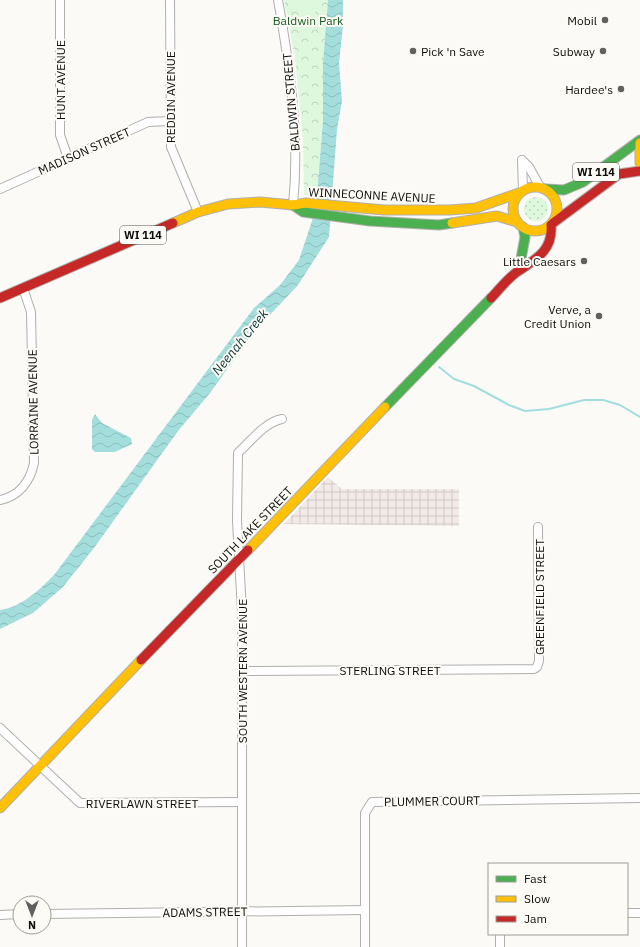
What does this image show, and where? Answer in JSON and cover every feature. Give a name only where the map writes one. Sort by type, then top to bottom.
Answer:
[{"type":"main road","name":"WI 114","points":[[543,188],[564,190],[583,182],[640,140]]},
{"type":"main road","points":[[640,144],[640,162]]},
{"type":"main road","name":"WI 114","points":[[552,224],[619,174],[640,171]]},
{"type":"main road","points":[[520,225],[535,231],[542,230],[552,224],[557,213],[558,206],[552,194],[543,188],[521,192],[513,208],[520,225],[525,237],[530,256],[534,262]]},
{"type":"main road","name":"WINNECONNE AVENUE","points":[[0,298],[198,212],[228,204],[244,202],[293,205],[306,202],[384,210],[450,210],[476,208],[521,192]]},
{"type":"main road","name":"WINNECONNE AVENUE","points":[[293,205],[304,212],[313,214],[370,221],[428,225],[451,224],[492,216],[501,217],[520,225]]},
{"type":"main road","name":"SOUTH LAKE STREET","points":[[0,808],[240,557],[519,270],[534,262],[549,244],[552,224]]},
{"type":"main road","points":[[519,270],[525,237]]},
{"type":"street","name":"HUNT AVENUE","points":[[60,0],[60,134],[68,158]]},
{"type":"street","name":"REDDIN AVENUE","points":[[170,0],[171,151],[198,212]]},
{"type":"street","name":"BALDWIN STREET","points":[[278,0],[285,36],[294,115],[295,187],[293,205]]},
{"type":"street","name":"MADISON STREET","points":[[0,189],[148,122],[170,121]]},
{"type":"street","points":[[521,192],[522,160],[529,166],[543,188]]},
{"type":"street","name":"LORRAINE AVENUE","points":[[0,500],[10,497],[24,486],[31,475],[34,463],[31,312],[23,288]]},
{"type":"street","name":"SOUTH WESTERN AVENUE","points":[[242,947],[242,671],[240,557],[237,521],[238,453],[275,420],[282,419]]},
{"type":"street","name":"GREENFIELD STREET","points":[[537,667],[539,660],[538,527]]},
{"type":"street","name":"STERLING STREET","points":[[242,671],[530,670],[537,667]]},
{"type":"street","name":"RIVERLAWN STREET","points":[[0,728],[77,801],[84,804],[242,802]]},
{"type":"street","name":"PLUMMER COURT","points":[[365,947],[365,813],[372,802],[640,798]]},
{"type":"street","name":"ADAMS STREET","points":[[52,914],[365,910]]},
{"type":"street","points":[[628,913],[640,912]]},
{"type":"street","points":[[0,915],[12,914]]},
{"type":"street","points":[[500,935],[500,947]]},
{"type":"shaded area","points":[[328,477],[342,489],[459,489],[459,526],[284,524]]},
{"type":"green space","name":"Baldwin Park","points":[[284,0],[328,0],[323,63],[323,121],[317,195],[313,196],[304,195],[303,138],[295,58]]},
{"type":"green space","points":[[298,0],[314,0],[316,20],[300,22]]},
{"type":"green space","points":[[536,197],[544,201],[548,209],[544,217],[536,221],[528,217],[524,209],[528,201]]},
{"type":"water","name":"Neenah Creek","points":[[328,0],[343,0],[343,26],[339,63],[342,101],[337,129],[329,237],[298,285],[252,334],[210,393],[178,431],[94,548],[63,587],[33,613],[0,629],[0,610],[23,602],[54,575],[254,308],[280,285],[299,260],[312,221],[317,195],[323,121],[323,63]]},
{"type":"water","points":[[95,414],[102,423],[131,438],[132,444],[115,452],[95,452],[92,449],[92,420]]},
{"type":"waterway","points":[[439,367],[454,379],[474,386],[509,405],[525,411],[549,409],[584,400],[603,400],[620,405],[640,417]]},
{"type":"traffic: fast","points":[[546,189],[564,190],[583,182],[640,140]]},
{"type":"traffic: fast","points":[[293,205],[303,212],[370,221],[439,225],[452,223]]},
{"type":"traffic: fast","points":[[519,270],[525,237],[523,227]]},
{"type":"traffic: fast","points":[[385,407],[491,298]]},
{"type":"traffic: slow","points":[[640,143],[640,163]]},
{"type":"traffic: slow","points":[[539,187],[544,188],[551,193],[556,200],[557,209],[556,218],[551,225],[544,230],[531,231],[526,230],[519,225],[514,218],[513,205],[514,200],[519,193],[526,188],[539,187]]},
{"type":"traffic: slow","points":[[173,223],[198,212],[228,204],[260,202],[293,205],[306,203],[384,210],[450,210],[476,208],[519,193]]},
{"type":"traffic: slow","points":[[452,223],[497,216],[517,222]]},
{"type":"traffic: slow","points":[[248,550],[385,407]]},
{"type":"traffic: slow","points":[[0,808],[141,660]]},
{"type":"traffic: jam","points":[[553,223],[619,174],[640,171]]},
{"type":"traffic: jam","points":[[0,298],[173,223]]},
{"type":"traffic: jam","points":[[491,298],[512,276],[543,252],[550,240],[551,225]]},
{"type":"traffic: jam","points":[[141,660],[248,550]]},
{"type":"place","name":"Mobil","points":[[605,20]]},
{"type":"place","name":"Pick 'n Save","points":[[413,51]]},
{"type":"place","name":"Subway","points":[[603,51]]},
{"type":"place","name":"Hardee's","points":[[621,89]]},
{"type":"place","name":"Little Caesars","points":[[584,261]]},
{"type":"place","name":"Verve, a Credit Union","points":[[599,316]]}]
